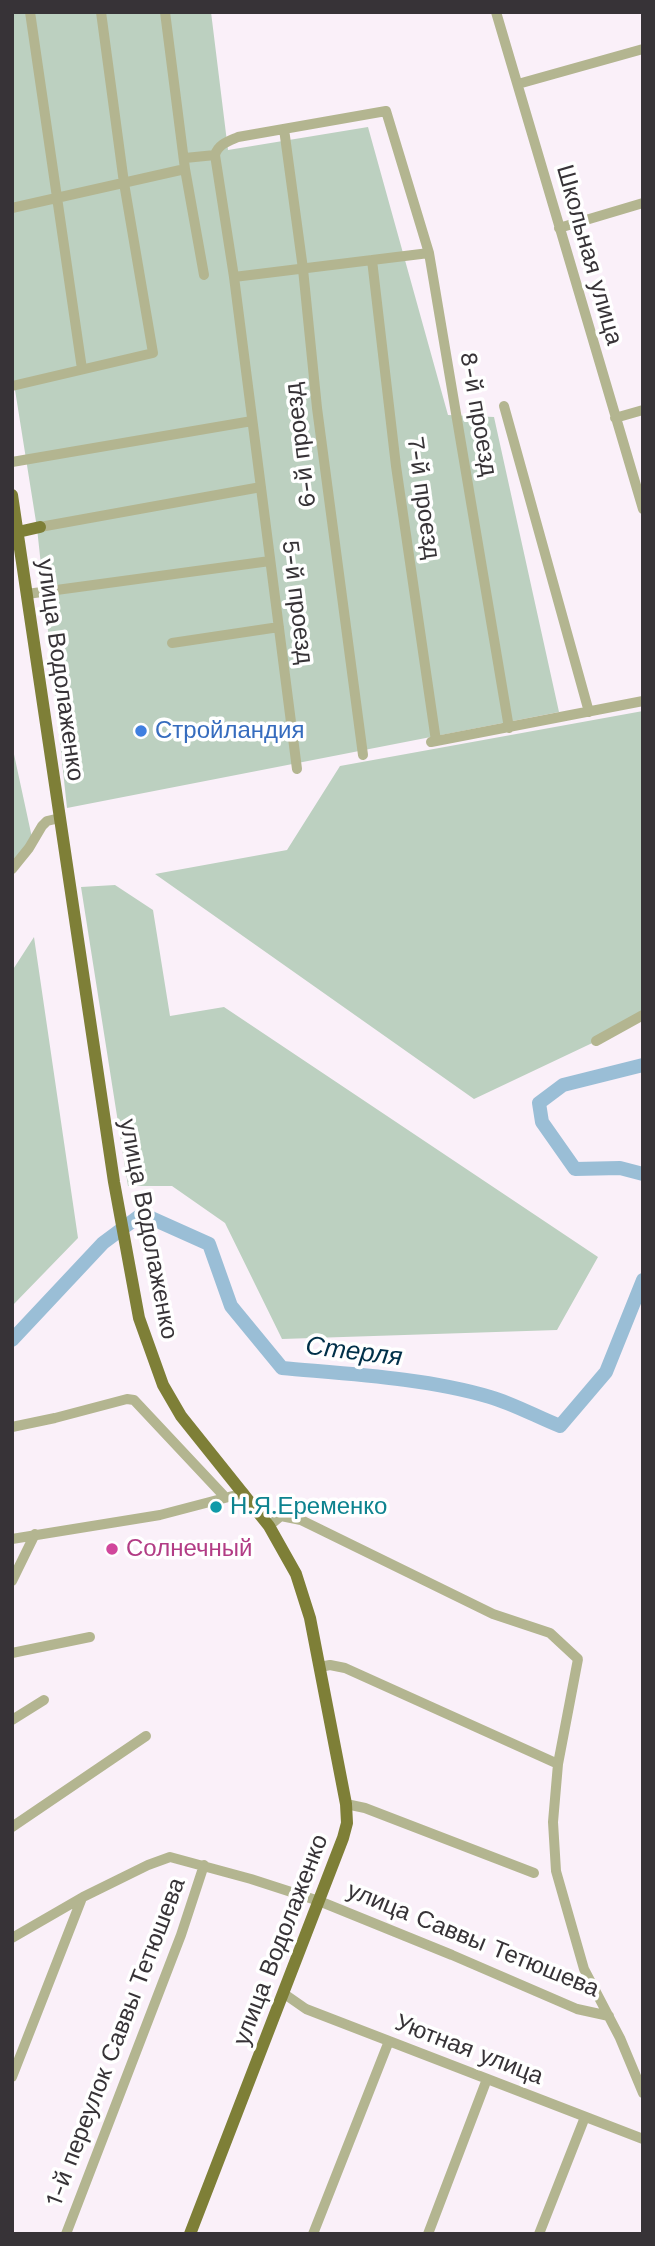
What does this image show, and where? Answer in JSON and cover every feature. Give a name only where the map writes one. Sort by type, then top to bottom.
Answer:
[{"type":"main road","name":"улица Водолаженко","points":[[12,495],[114,1182],[146,1344],[163,1385],[181,1416],[270,1526],[296,1574],[310,1618],[346,1804],[347,1823],[343,1838],[194,2233]]},
{"type":"main road","points":[[18,532],[40,527]]},
{"type":"street","points":[[30,12],[82,369]]},
{"type":"street","points":[[12,386],[153,353],[124,183],[100,12]]},
{"type":"street","points":[[165,12],[185,164],[204,275]]},
{"type":"street","name":"Школьная улица","points":[[496,12],[643,509]]},
{"type":"street","points":[[517,84],[643,50]]},
{"type":"street","name":"8-й проезд","points":[[284,129],[386,111],[429,253],[509,728]]},
{"type":"street","points":[[12,208],[124,183],[216,152],[225,142],[238,137],[284,129]]},
{"type":"street","name":"6-й проезд","points":[[284,129],[303,269],[317,408],[363,755]]},
{"type":"street","name":"5-й проезд","points":[[216,152],[297,769]]},
{"type":"street","points":[[559,228],[643,203]]},
{"type":"street","points":[[234,277],[429,253]]},
{"type":"street","name":"7-й проезд","points":[[372,260],[396,466],[433,741],[509,728]]},
{"type":"street","points":[[504,406],[589,712]]},
{"type":"street","points":[[615,418],[643,410]]},
{"type":"street","points":[[12,462],[252,421]]},
{"type":"street","points":[[40,527],[261,487]]},
{"type":"street","points":[[27,594],[270,561]]},
{"type":"street","points":[[172,643],[279,627]]},
{"type":"street","points":[[509,728],[643,701]]},
{"type":"street","points":[[12,869],[29,848],[42,825],[60,818]]},
{"type":"street","points":[[596,1041],[643,1015]]},
{"type":"street","points":[[12,1427],[127,1399],[134,1400],[225,1497]]},
{"type":"street","points":[[12,1539],[160,1514],[244,1493]]},
{"type":"street","points":[[270,1526],[281,1516],[301,1520],[494,1614],[550,1633],[578,1658],[558,1764],[554,1822],[556,1871],[584,1969],[609,2016],[643,2093]]},
{"type":"street","points":[[12,1581],[36,1534]]},
{"type":"street","points":[[12,1653],[90,1637]]},
{"type":"street","points":[[320,1667],[330,1665],[345,1668],[558,1764]]},
{"type":"street","points":[[12,1720],[44,1700]]},
{"type":"street","points":[[12,1827],[146,1736]]},
{"type":"street","points":[[346,1804],[365,1808],[534,1874]]},
{"type":"street","name":"улица Саввы Тетюшева","points":[[12,1938],[83,1897],[170,1857],[319,1901],[577,2009],[609,2016]]},
{"type":"street","name":"1-й переулок Саввы Тетюшева","points":[[66,2234],[181,1936],[204,1865]]},
{"type":"street","points":[[12,2077],[83,1897]]},
{"type":"street","name":"Уютная улица","points":[[284,1993],[306,2009],[643,2139]]},
{"type":"street","points":[[313,2234],[389,2041]]},
{"type":"street","points":[[428,2234],[487,2079]]},
{"type":"street","points":[[539,2234],[585,2116]]},
{"type":"green space","points":[[12,12],[211,12],[228,150],[368,127],[448,415],[494,417],[559,712],[67,808],[37,528],[12,371]]},
{"type":"green space","points":[[643,711],[643,1019],[474,1099],[155,874],[287,850],[340,766]]},
{"type":"green space","points":[[12,745],[34,847],[12,874]]},
{"type":"green space","points":[[115,885],[153,910],[170,1016],[224,1007],[598,1257],[557,1330],[282,1339],[225,1223],[172,1186],[128,1186],[81,887]]},
{"type":"green space","points":[[34,937],[78,1238],[12,1306],[12,971]]},
{"type":"waterway","name":"Стерля","points":[[643,1065],[563,1085],[539,1103],[542,1122],[575,1169],[620,1168],[643,1174]]},
{"type":"waterway","name":"Стерля","points":[[12,1340],[103,1243],[142,1214],[209,1244],[231,1306],[282,1368],[440,1385],[508,1403],[560,1426],[606,1372],[643,1280]]},
{"type":"place","name":"Стройландия","points":[[141,731]]},
{"type":"place","name":"Н.Я.Еременко","points":[[216,1507]]},
{"type":"place","name":"Солнечный","points":[[112,1549]]}]
